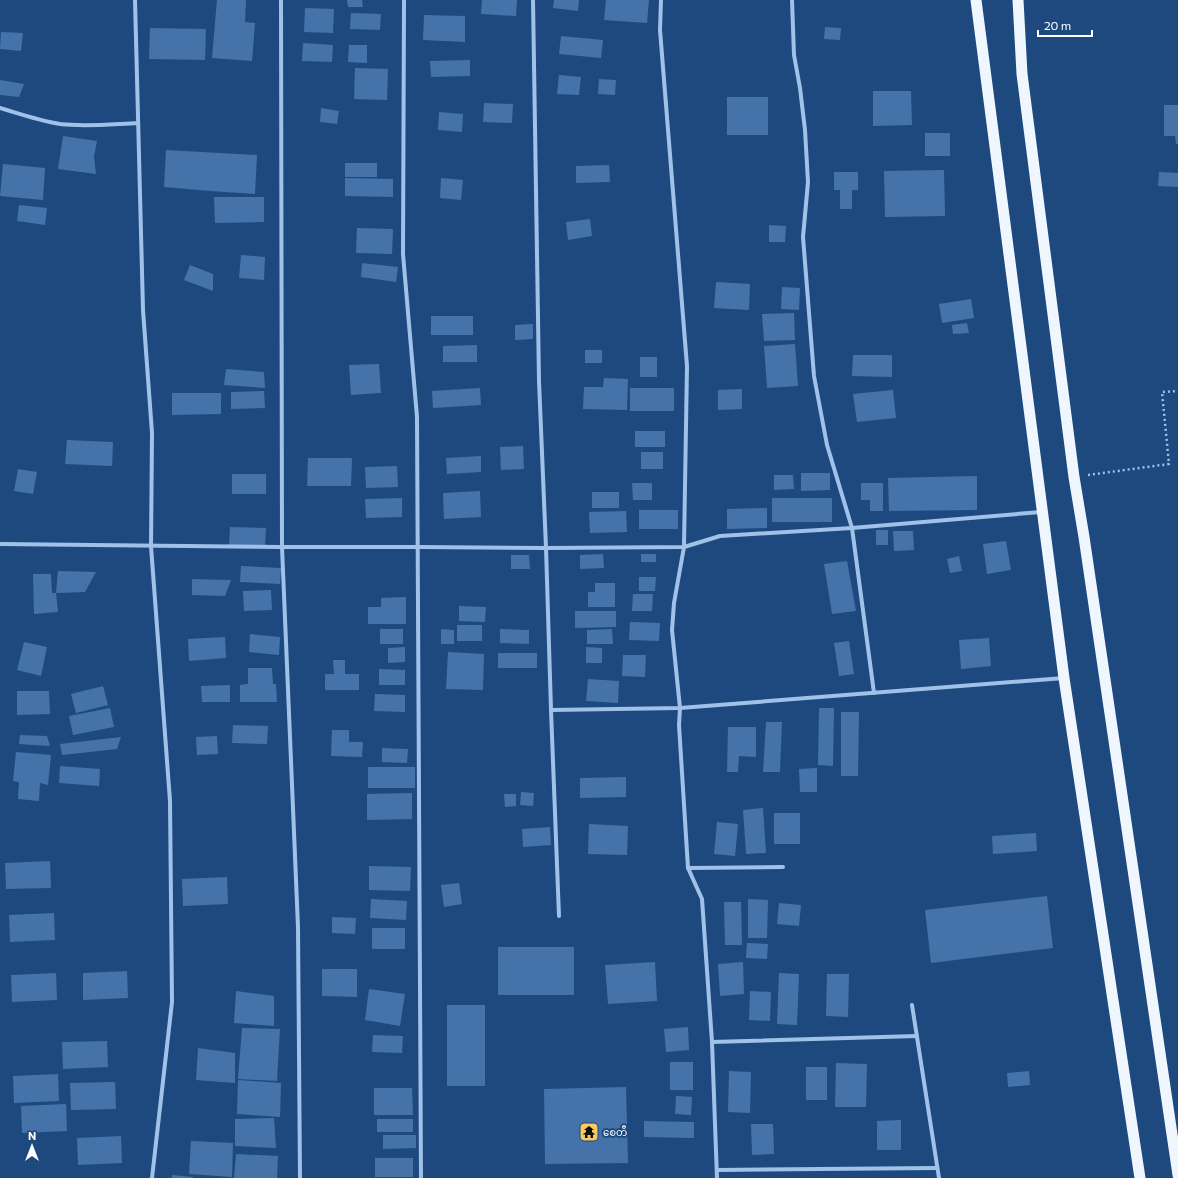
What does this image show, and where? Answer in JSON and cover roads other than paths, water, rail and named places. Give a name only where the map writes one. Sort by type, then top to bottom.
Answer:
[{"type":"highway","points":[[976,0],[1064,678],[1140,1178]]},
{"type":"highway","points":[[1018,0],[1022,74],[1074,477],[1178,1175]]},
{"type":"street","points":[[135,0],[143,310],[152,433],[151,546],[170,801],[172,1002],[152,1178]]},
{"type":"street","points":[[281,0],[282,547],[298,927],[300,1178]]},
{"type":"street","points":[[404,0],[403,254],[417,417],[419,546],[421,1178]]},
{"type":"street","points":[[533,0],[539,381],[559,916]]},
{"type":"street","points":[[661,0],[660,30],[687,366],[684,546],[674,603],[672,630],[680,708],[679,725],[688,868],[702,899],[712,1042],[717,1178]]},
{"type":"street","points":[[792,0],[794,55],[805,130],[808,182],[803,237],[814,376],[827,445],[852,528],[874,693]]},
{"type":"street","points":[[0,108],[60,124],[92,125],[138,123]]},
{"type":"street","points":[[0,544],[546,548],[684,546],[720,536],[852,528],[1043,512]]},
{"type":"street","points":[[551,710],[680,708],[1064,678]]},
{"type":"street","points":[[688,868],[783,867]]},
{"type":"street","points":[[912,1005],[939,1178]]},
{"type":"street","points":[[712,1042],[917,1036]]},
{"type":"street","points":[[717,1170],[937,1168]]},
{"type":"place","name":"စေတီ","points":[[589,1132]]}]
